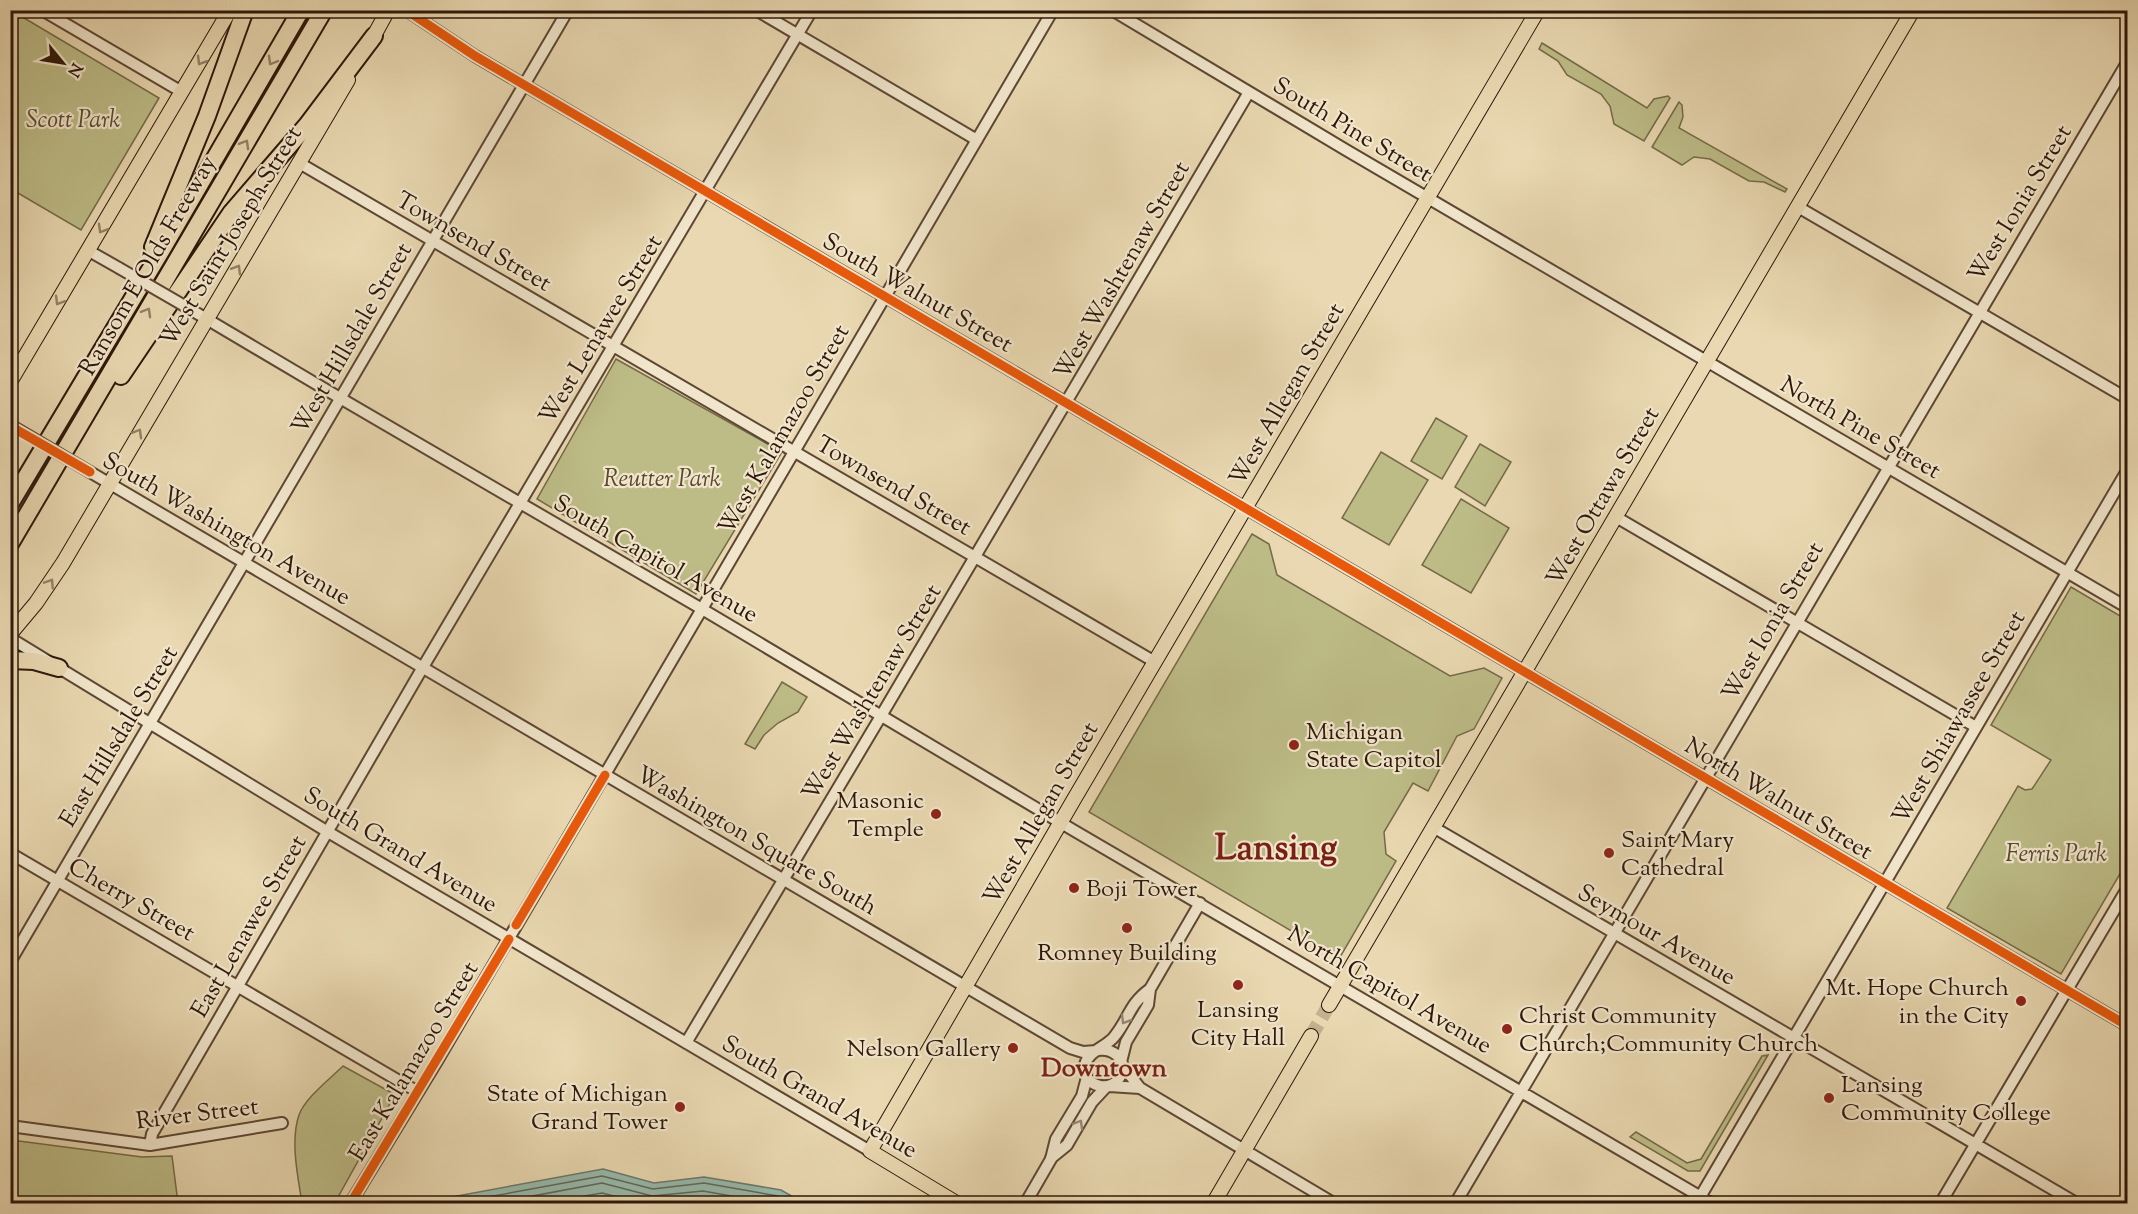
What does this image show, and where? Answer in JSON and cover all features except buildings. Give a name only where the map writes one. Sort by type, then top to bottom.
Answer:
[{"type":"highway","points":[[74,397],[107,329],[165,221],[207,116],[245,10]]},
{"type":"highway","name":"Ransom E Olds Freeway","points":[[10,504],[302,10]]},
{"type":"highway","name":"Ransom E Olds Freeway","points":[[14,538],[324,10]]},
{"type":"highway","points":[[14,538],[219,229],[307,125],[374,36]]},
{"type":"highway","points":[[10,660],[29,660],[59,668]]},
{"type":"main road","points":[[10,382],[230,10]]},
{"type":"main road","name":"West Saint Joseph Street","points":[[12,634],[49,586],[301,164],[388,10]]},
{"type":"main road","name":"West Allegan Street","points":[[870,1151],[1060,822],[1538,10]]},
{"type":"main road","name":"West Ottawa Street","points":[[1329,1005],[1913,10]]},
{"type":"main road","points":[[1213,1203],[1311,1036]]},
{"type":"main road","name":"South Grand Avenue","points":[[870,1151],[958,1203]]},
{"type":"street","points":[[42,10],[182,92]]},
{"type":"street","name":"South Walnut Street","points":[[406,10],[475,56],[1411,604]]},
{"type":"street","name":"West Hillsdale Street","points":[[244,562],[568,10]]},
{"type":"street","points":[[756,10],[977,140]]},
{"type":"street","name":"West Lenawee Street","points":[[423,668],[812,10]]},
{"type":"street","name":"West Kalamazoo Street","points":[[549,869],[1053,10]]},
{"type":"street","name":"South Pine Street","points":[[1112,10],[1574,283]]},
{"type":"street","name":"West Ionia Street","points":[[1455,1203],[2127,61]]},
{"type":"street","name":"West Washtenaw Street","points":[[686,1043],[1249,92]]},
{"type":"street","name":"Townsend Street","points":[[301,164],[1155,662]]},
{"type":"street","points":[[1798,207],[2127,399]]},
{"type":"street","name":"South Capitol Avenue","points":[[89,251],[1200,903]]},
{"type":"street","name":"North Pine Street","points":[[1574,283],[2127,608]]},
{"type":"street","name":"South Washington Avenue","points":[[11,426],[423,668]]},
{"type":"street","name":"West Shiawassee Street","points":[[1698,1200],[1886,884],[2127,469]]},
{"type":"street","points":[[1616,517],[1976,727]]},
{"type":"street","name":"East Hillsdale Street","points":[[10,962],[244,562]]},
{"type":"street","name":"North Walnut Street","points":[[1411,604],[2127,1026]]},
{"type":"street","name":"South Grand Avenue","points":[[12,634],[25,647],[328,832],[870,1151]]},
{"type":"street","name":"Washington Square South","points":[[423,668],[1070,1048],[1083,1052],[1097,1050]]},
{"type":"street","name":"East Lenawee Street","points":[[150,1146],[152,1134],[423,668]]},
{"type":"street","name":"Seymour Avenue","points":[[1433,827],[2078,1203]]},
{"type":"street","name":"Cherry Street","points":[[10,853],[418,1092]]},
{"type":"street","name":"East Kalamazoo Street","points":[[353,1199],[549,869]]},
{"type":"street","points":[[1940,1203],[2127,887]]},
{"type":"street","points":[[1025,1203],[1051,1159],[1056,1139],[1082,1096],[1088,1058],[1115,1036],[1138,998],[1150,989],[1200,903]]},
{"type":"street","name":"North Capitol Avenue","points":[[1200,903],[1521,1091],[1698,1200],[1713,1203]]},
{"type":"street","points":[[1051,1159],[1067,1145],[1092,1102],[1107,1086],[1121,1076],[1126,1042],[1148,1005],[1150,989]]},
{"type":"street","name":"Washington Square South","points":[[1070,1048],[1086,1073]]},
{"type":"street","points":[[1097,1050],[1111,1050],[1116,1054],[1140,1088],[1335,1203]]},
{"type":"street","points":[[1086,1073],[1095,1084],[1140,1088]]},
{"type":"street","name":"River Street","points":[[10,1126],[150,1146],[282,1123]]},
{"type":"green space","name":"Scott Park","points":[[14,12],[159,98],[81,230],[11,189],[10,17]]},
{"type":"green space","points":[[1542,43],[1647,108],[1654,99],[1668,96],[1670,98],[1644,141],[1614,124],[1610,106],[1601,94],[1567,75],[1558,61],[1539,49]]},
{"type":"green space","points":[[1679,102],[1682,105],[1683,117],[1679,128],[1787,189],[1785,192],[1764,182],[1749,181],[1710,159],[1694,157],[1682,165],[1652,147]]},
{"type":"green space","name":"Reutter Park","points":[[616,359],[782,452],[696,594],[537,499]]},
{"type":"green space","points":[[1436,418],[1467,436],[1442,479],[1411,461]]},
{"type":"green space","points":[[1480,444],[1511,462],[1485,506],[1455,487]]},
{"type":"green space","points":[[1381,452],[1428,480],[1389,545],[1342,518]]},
{"type":"green space","points":[[1461,499],[1509,528],[1471,593],[1422,565]]},
{"type":"green space","points":[[1252,534],[1269,544],[1277,575],[1450,676],[1484,668],[1502,678],[1474,729],[1457,736],[1428,791],[1413,783],[1384,832],[1386,854],[1396,861],[1339,959],[1089,812]]},
{"type":"green space","name":"Ferris Park","points":[[2071,587],[2127,620],[2127,862],[2061,974],[1947,908],[2018,786],[2025,790],[2032,789],[2051,760],[1991,725]]},
{"type":"green space","points":[[782,682],[807,697],[798,712],[778,723],[764,735],[755,749],[745,744]]},
{"type":"green space","points":[[1768,1055],[1700,1171],[1688,1171],[1630,1137],[1636,1132],[1687,1163],[1701,1159],[1762,1056]]},
{"type":"green space","points":[[343,1066],[392,1093],[392,1100],[338,1197],[302,1203],[295,1147],[296,1125],[302,1109],[312,1095]]},
{"type":"green space","points":[[11,1140],[142,1157],[172,1156],[178,1203],[11,1203]]},
{"type":"water","points":[[603,1169],[654,1183],[704,1177],[781,1190],[804,1203],[419,1203]]},
{"type":"tunnel","points":[[1311,1036],[1329,1005]]},
{"type":"cycle path","points":[[406,10],[475,56],[2128,1026]]},
{"type":"cycle path","points":[[10,426],[90,472]]},
{"type":"cycle path","points":[[516,925],[605,775]]},
{"type":"cycle path","points":[[350,1204],[509,939]]},
{"type":"place","name":"Michigan State Capitol","points":[[1294,745]]},
{"type":"place","name":"Masonic Temple","points":[[936,814]]},
{"type":"place","name":"Saint Mary Cathedral","points":[[1609,853]]},
{"type":"place","name":"Boji Tower","points":[[1074,888]]},
{"type":"place","name":"Romney Building","points":[[1127,928]]},
{"type":"place","name":"Lansing City Hall","points":[[1238,985]]},
{"type":"place","name":"Mt. Hope Church in the City","points":[[2021,1001]]},
{"type":"place","name":"Christ Community Church;Community Church","points":[[1507,1029]]},
{"type":"place","name":"Nelson Gallery","points":[[1013,1048]]},
{"type":"place","name":"Lansing Community College","points":[[1829,1098]]},
{"type":"place","name":"State of Michigan Grand Tower","points":[[680,1107]]},
{"type":"district","name":"Lansing","points":[[1276,846]]},
{"type":"district","name":"Downtown","points":[[1104,1067]]}]
